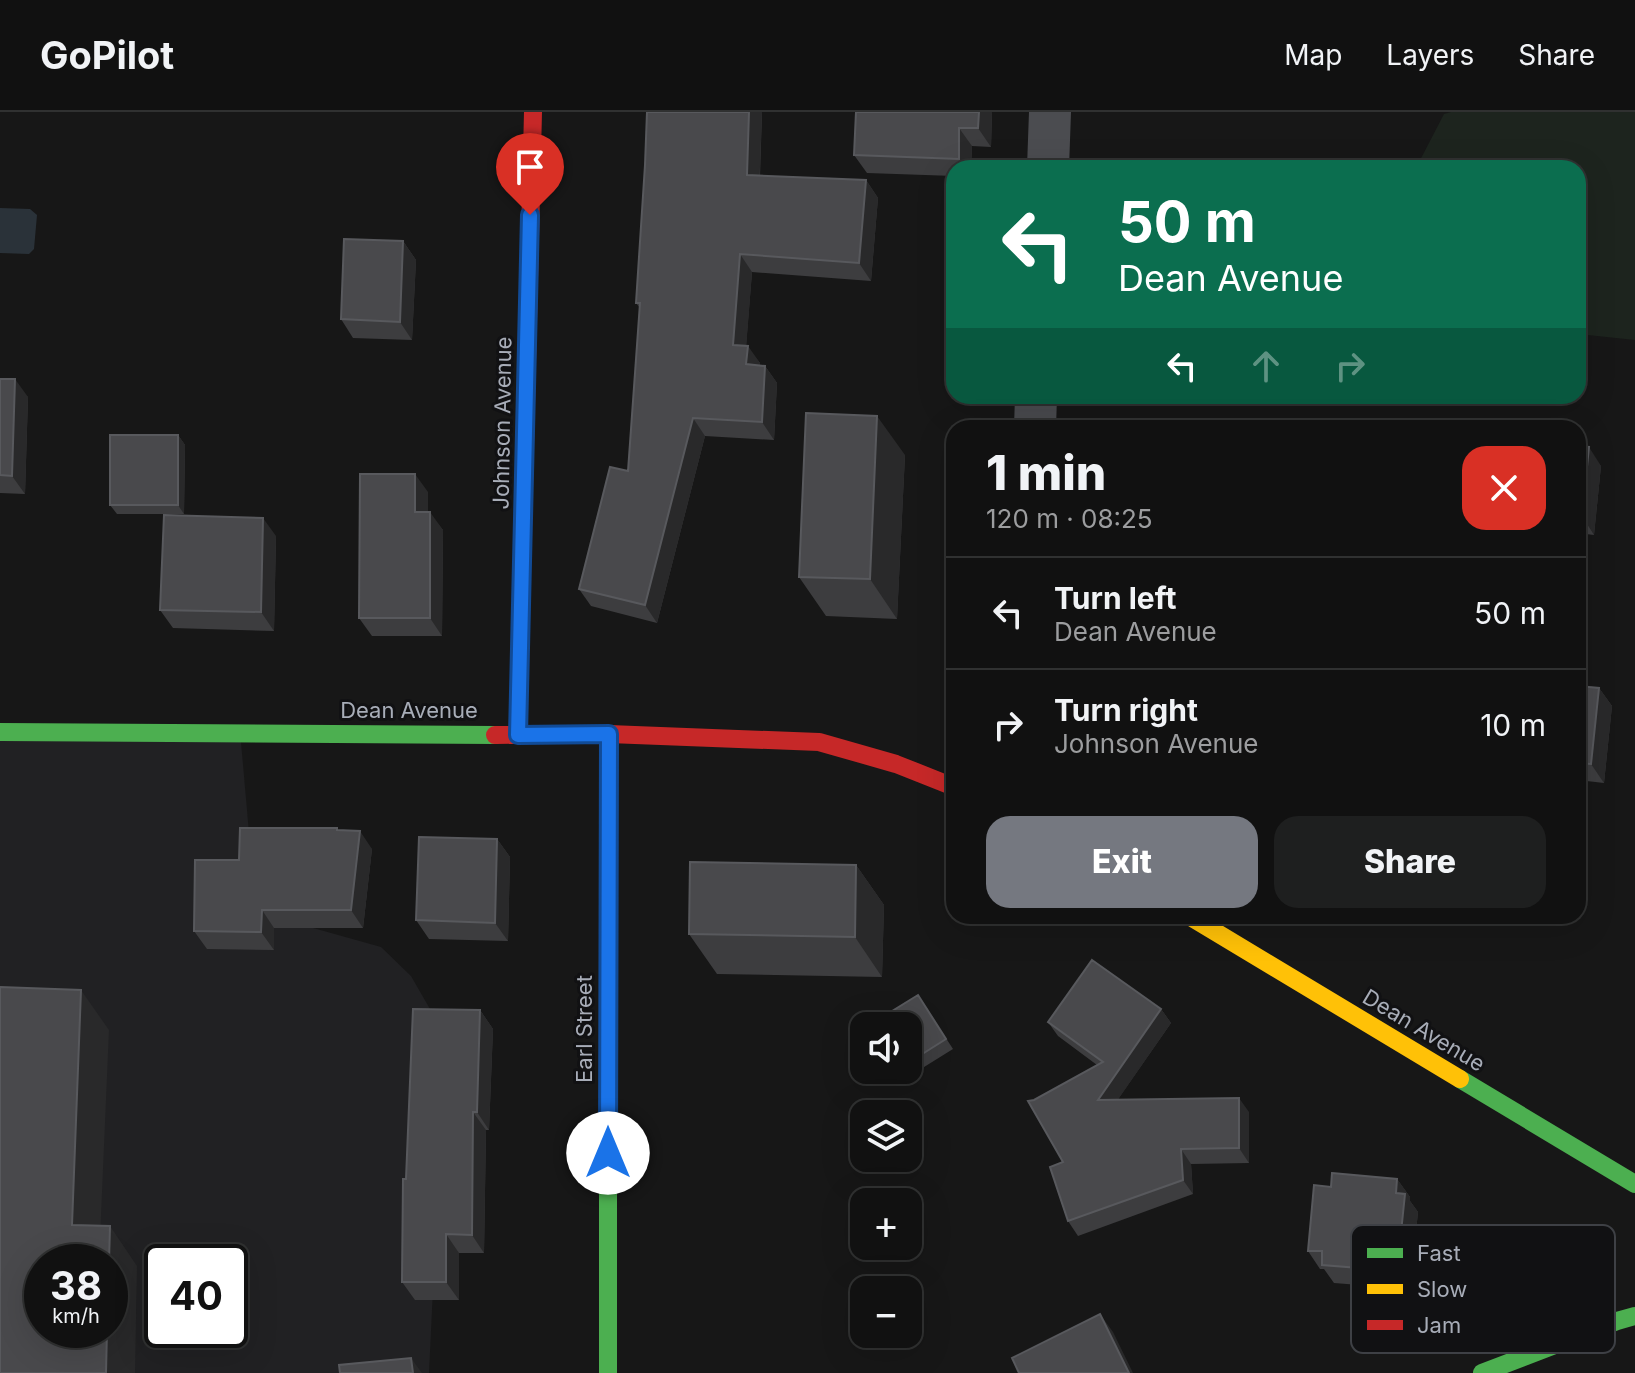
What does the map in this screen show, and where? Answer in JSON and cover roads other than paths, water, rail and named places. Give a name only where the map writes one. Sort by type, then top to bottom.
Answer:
[{"type":"street","name":"Johnson Avenue","points":[[518,735],[533,112]]},
{"type":"street","points":[[1048,160],[1050,112]]},
{"type":"street","name":"Dean Avenue","points":[[0,732],[609,734],[819,742],[896,764],[946,784]]},
{"type":"street","name":"Earl Street","points":[[608,1373],[609,734]]},
{"type":"street","name":"Dean Avenue","points":[[1202,924],[1635,1184]]},
{"type":"street","points":[[1615,1322],[1635,1316]]},
{"type":"street","points":[[1482,1373],[1534,1353]]}]
